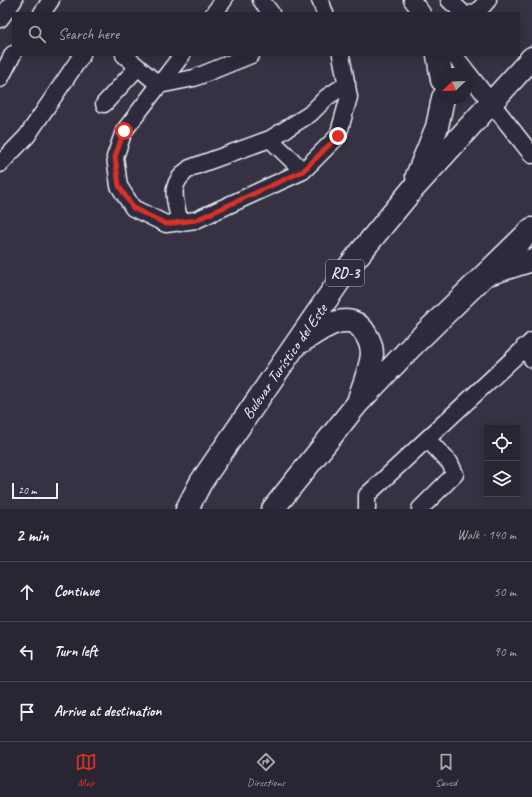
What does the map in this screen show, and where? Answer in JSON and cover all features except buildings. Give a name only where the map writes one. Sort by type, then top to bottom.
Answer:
[{"type":"highway","points":[[520,49],[532,46]]},
{"type":"highway","points":[[438,56],[440,68]]},
{"type":"highway","name":"Bulevar Turístico del Este","points":[[187,509],[201,482],[351,264],[412,190],[532,58]]},
{"type":"highway","points":[[412,190],[437,127],[442,104]]},
{"type":"highway","points":[[273,509],[357,404],[412,346],[532,229]]},
{"type":"highway","points":[[486,274],[532,260]]},
{"type":"highway","points":[[293,347],[335,322],[346,320],[355,323],[363,329],[370,341],[372,354],[357,404]]},
{"type":"street","points":[[0,19],[14,0]]},
{"type":"street","points":[[43,12],[51,0]]},
{"type":"street","points":[[215,12],[224,0]]},
{"type":"street","points":[[261,0],[270,12]]},
{"type":"street","points":[[320,0],[325,12]]},
{"type":"street","points":[[412,0],[421,12]]},
{"type":"street","points":[[449,0],[462,12]]},
{"type":"street","points":[[476,12],[488,0]]},
{"type":"street","points":[[0,79],[12,56]]},
{"type":"street","points":[[1,162],[27,136],[81,56]]},
{"type":"street","points":[[125,56],[159,85]]},
{"type":"street","points":[[181,56],[124,131],[115,157],[119,186],[133,208],[166,224],[196,220],[303,171],[338,136],[349,97],[341,56]]},
{"type":"street","points":[[159,85],[194,78],[249,56]]},
{"type":"street","points":[[455,56],[532,155]]},
{"type":"street","points":[[104,104],[138,67]]},
{"type":"street","points":[[180,223],[174,185],[179,176],[190,168],[270,139],[310,114],[327,97],[347,84]]},
{"type":"street","points":[[270,139],[303,171]]},
{"type":"street","points":[[367,509],[367,495],[427,439],[529,349]]},
{"type":"street","points":[[420,509],[455,474],[450,463],[427,439]]},
{"type":"route","points":[[124,131],[115,157],[119,186],[133,208],[166,224],[196,220],[303,171],[338,136]]}]
